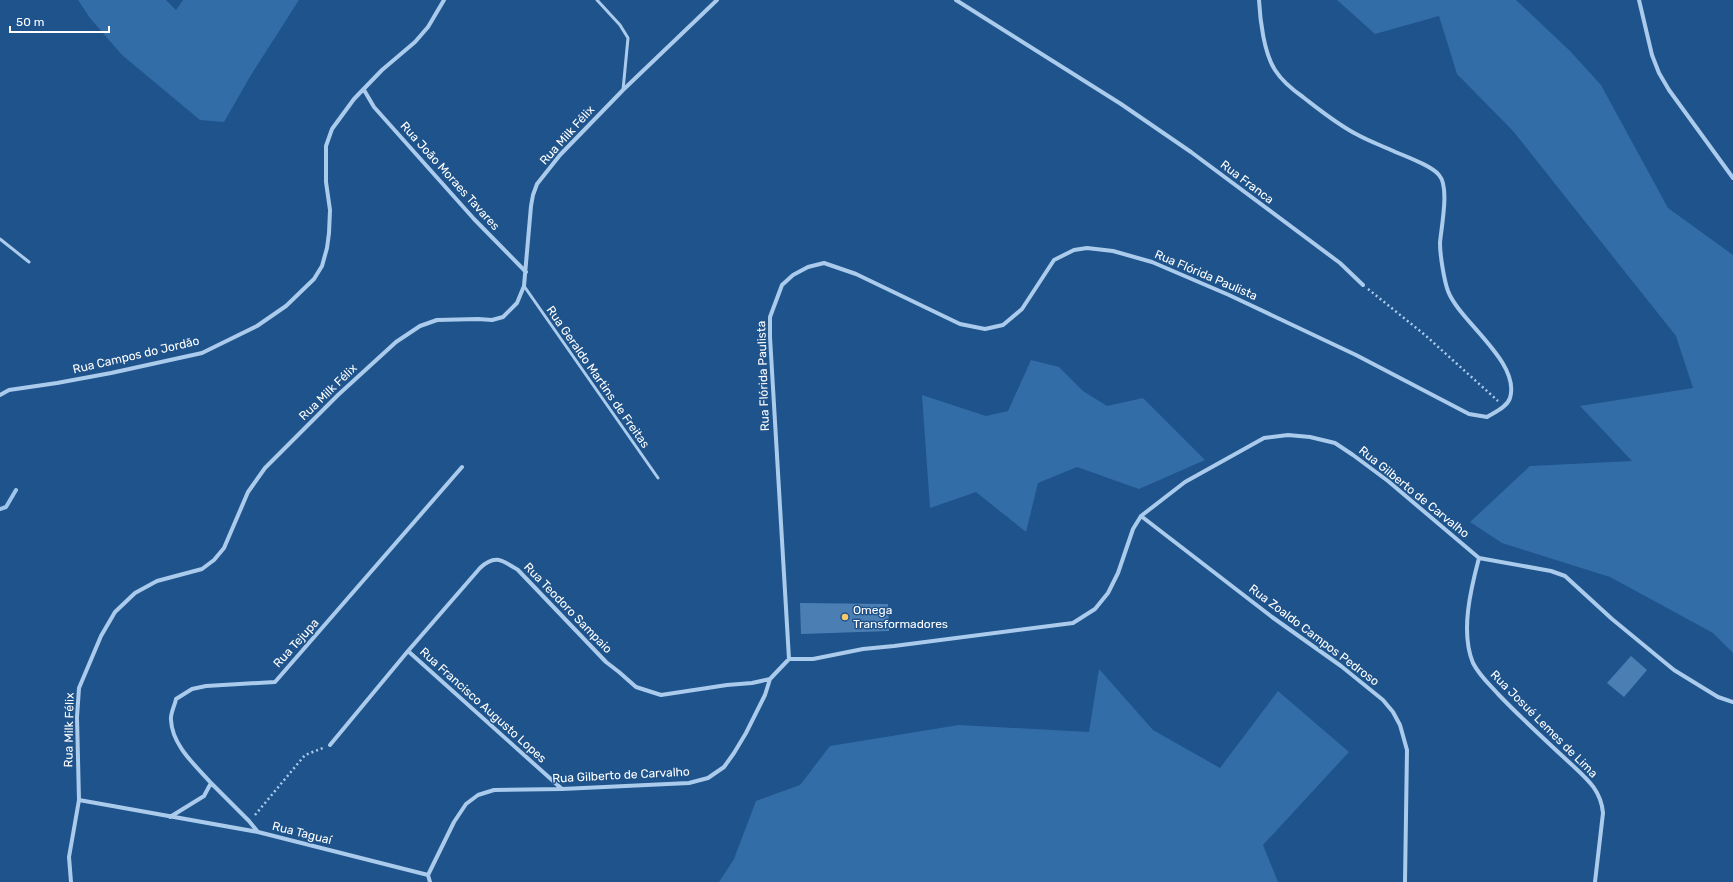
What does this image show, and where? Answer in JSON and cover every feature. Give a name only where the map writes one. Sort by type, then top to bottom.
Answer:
[{"type":"street","name":"Rua Campos do Jordão","points":[[0,395],[9,390],[111,373],[202,353],[257,326],[286,306],[314,279],[322,266],[330,233],[330,210],[326,182],[326,146],[332,128],[354,99],[382,70],[415,42],[428,27],[444,0]]},
{"type":"street","name":"Rua Milk Félix","points":[[71,882],[69,857],[79,800],[77,717],[79,688],[101,636],[115,612],[135,593],[157,581],[202,569],[214,560],[224,548],[248,492],[265,468],[338,395],[396,342],[420,326],[437,320],[478,318],[492,320],[503,317],[517,303],[524,286],[531,206],[537,184],[560,154],[623,90],[717,0]]},
{"type":"street","name":"Rua Franca","points":[[956,0],[1121,104],[1191,152],[1340,263],[1363,285]]},
{"type":"street","points":[[1259,0],[1260,22],[1270,59],[1275,70],[1286,83],[1325,114],[1358,135],[1430,167],[1442,179],[1444,189],[1440,244],[1448,291],[1457,306],[1488,342],[1504,365],[1508,374],[1511,388],[1510,398],[1504,407]]},
{"type":"street","points":[[1639,0],[1652,55],[1659,73],[1669,90],[1733,178]]},
{"type":"street","name":"Rua João Moraes Tavares","points":[[364,90],[374,106],[469,213],[526,272]]},
{"type":"street","name":"Rua Flórida Paulista","points":[[789,660],[770,345],[770,317],[782,285],[793,275],[808,267],[824,264],[856,274],[960,324],[985,329],[1003,325],[1022,309],[1045,271],[1059,256],[1074,250],[1087,248],[1113,251],[1152,262],[1229,295],[1356,354],[1469,414],[1488,417],[1504,407]]},
{"type":"street","name":"Rua Gilberto de Carvalho","points":[[428,875],[458,816],[466,804],[478,795],[494,790],[562,789],[688,783],[708,778],[724,767],[734,753],[765,695],[770,679],[789,660],[813,659],[863,649],[1073,623],[1095,609],[1108,593],[1118,573],[1133,529],[1141,516],[1185,482],[1264,438],[1288,435],[1310,437],[1335,443],[1388,481],[1479,558]]},
{"type":"street","name":"Rua Tejupa","points":[[258,832],[189,758],[177,741],[170,719],[176,699],[192,689],[206,686],[275,682],[462,467]]},
{"type":"street","name":"Rua Zoaldo Campos Pedroso","points":[[1141,516],[1272,616],[1341,666],[1382,700],[1393,712],[1400,725],[1407,750],[1406,882]]},
{"type":"street","points":[[1479,558],[1551,571],[1564,576],[1612,619],[1674,670],[1712,694],[1733,702]]},
{"type":"street","name":"Rua Josué Lemes de Lima","points":[[1479,558],[1468,604],[1469,644],[1473,662],[1480,675],[1509,705],[1584,776],[1598,794],[1602,802],[1603,813],[1595,882]]},
{"type":"street","name":"Rua Teodoro Sampaio","points":[[330,745],[408,651],[480,568],[487,562],[495,559],[504,561],[518,570],[606,662],[620,672],[636,687],[661,695],[727,685],[752,683],[770,679]]},
{"type":"street","name":"Rua Francisco Augusto Lopes","points":[[408,651],[562,789]]},
{"type":"street","points":[[79,800],[170,816],[204,796],[211,782]]},
{"type":"street","name":"Rua Taguaí","points":[[170,816],[258,832],[428,875]]},
{"type":"street","points":[[428,875],[430,882]]},
{"type":"lane","points":[[596,0],[620,25],[628,38],[623,90]]},
{"type":"lane","points":[[0,239],[29,262]]},
{"type":"lane","name":"Rua Geraldo Martins de Freitas","points":[[524,286],[658,478]]},
{"type":"path","points":[[1363,285],[1425,336],[1504,407]]},
{"type":"path","points":[[249,821],[305,755],[330,745]]},
{"type":"shaded area","points":[[78,0],[166,0],[176,10],[183,0],[299,0],[251,75],[224,122],[200,120],[122,55],[90,18]]},
{"type":"shaded area","points":[[1337,0],[1516,0],[1570,51],[1601,85],[1668,208],[1733,255],[1733,653],[1713,633],[1610,577],[1502,543],[1470,522],[1530,466],[1632,461],[1580,406],[1693,388],[1676,336],[1513,131],[1457,74],[1439,16],[1375,34]]},
{"type":"shaded area","points":[[1031,360],[1059,367],[1083,391],[1107,406],[1143,398],[1205,460],[1139,489],[1077,467],[1038,483],[1026,532],[976,492],[930,508],[922,395],[986,416],[1008,411]]},
{"type":"shaded area","points":[[1099,669],[1153,730],[1220,768],[1278,691],[1349,752],[1263,845],[1278,882],[719,882],[734,859],[756,801],[800,785],[830,746],[959,725],[1089,732]]},
{"type":"building","name":"Omega Transformadores","points":[[800,603],[888,604],[889,631],[801,634]]},
{"type":"building","points":[[1631,656],[1647,670],[1624,697],[1607,683]]},
{"type":"waterway","points":[[0,509],[6,507],[16,490]]},
{"type":"place","name":"Omega Transformadores","points":[[845,617]]}]
